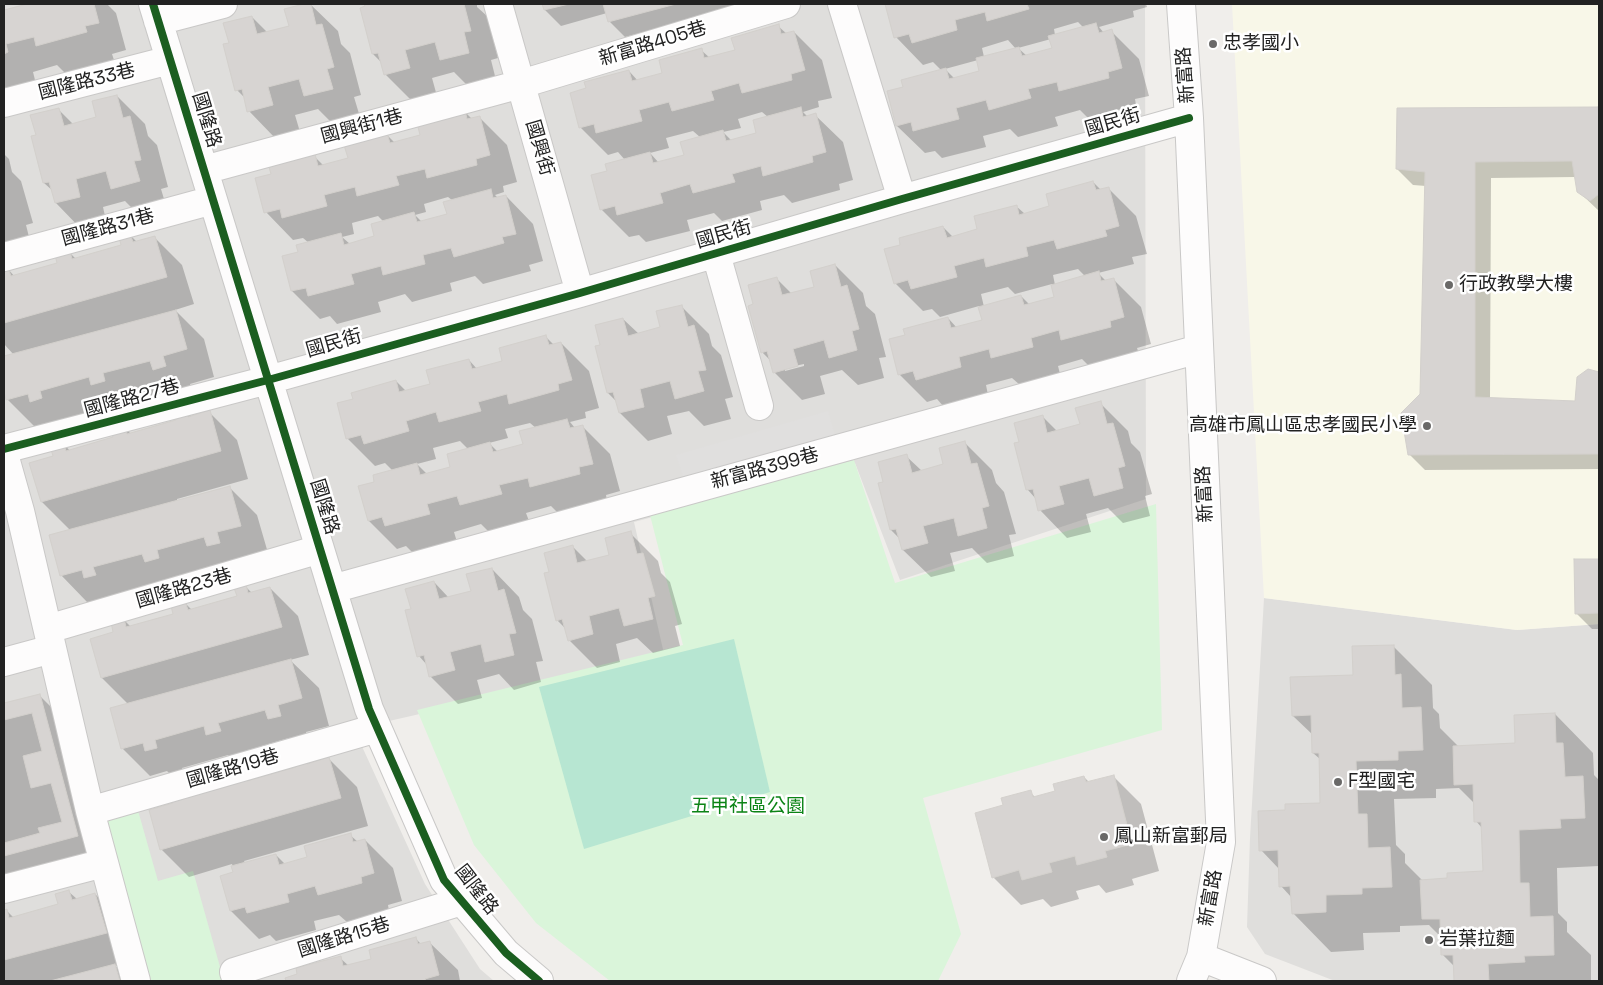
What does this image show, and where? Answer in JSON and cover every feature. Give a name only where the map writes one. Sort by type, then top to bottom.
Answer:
[{"type":"street","points":[[156,12],[223,4]]},
{"type":"street","name":"國興街","points":[[498,4],[580,292]]},
{"type":"street","name":"新富路405巷","points":[[521,84],[786,4]]},
{"type":"street","points":[[842,4],[902,199]]},
{"type":"street","name":"新富路","points":[[1182,4],[1189,118],[1221,842],[1196,969]]},
{"type":"street","name":"國隆路","points":[[156,12],[369,709],[444,880],[506,953],[539,981]]},
{"type":"street","name":"國隆路33巷","points":[[4,103],[170,60]]},
{"type":"street","name":"國興街1巷","points":[[204,170],[521,84]]},
{"type":"street","name":"國民街","points":[[268,380],[1189,118]]},
{"type":"street","name":"國隆路31巷","points":[[4,257],[213,200]]},
{"type":"street","points":[[716,254],[759,406]]},
{"type":"street","name":"新富路399巷","points":[[332,589],[1199,349]]},
{"type":"street","name":"國隆路27巷","points":[[4,450],[268,380]]},
{"type":"street","points":[[4,454],[12,514],[50,639],[90,811],[136,981]]},
{"type":"street","name":"國隆路23巷","points":[[4,662],[50,639],[320,549]]},
{"type":"street","name":"國隆路19巷","points":[[90,811],[377,728]]},
{"type":"street","points":[[4,889],[104,863]]},
{"type":"street","name":"國隆路15巷","points":[[237,981],[234,972],[462,901]]},
{"type":"street","points":[[1196,969],[1262,981]]},
{"type":"shaded area","points":[[4,4],[1145,4],[1146,499],[900,580],[855,463],[634,522],[665,658],[354,729],[425,884],[480,969],[494,981],[4,981]]},
{"type":"shaded area","name":"高雄市鳳山區忠孝國民小學","points":[[1232,4],[1599,4],[1599,624],[1517,630],[1264,598]]},
{"type":"shaded area","points":[[828,411],[836,439],[685,483],[676,455]]},
{"type":"shaded area","points":[[4,507],[37,639],[4,647]]},
{"type":"shaded area","points":[[1264,598],[1517,630],[1599,624],[1599,981],[1335,981],[1265,954],[1247,927],[1250,838]]},
{"type":"green space","name":"五甲社區公園","points":[[854,460],[895,583],[1156,504],[1162,730],[923,798],[961,934],[938,981],[610,981],[536,923],[474,845],[417,710],[683,645],[650,515]]},
{"type":"green space","points":[[734,639],[770,792],[584,849],[539,687]]},
{"type":"green space","points":[[137,807],[158,881],[193,871],[224,981],[145,981],[99,818]]},
{"type":"building","points":[[27,4],[94,4],[99,23],[85,26],[87,32],[36,46],[34,37],[6,44],[8,52],[4,54],[4,10]]},
{"type":"building","points":[[311,4],[316,25],[322,24],[334,67],[327,69],[333,89],[304,96],[299,79],[268,87],[273,105],[247,112],[242,89],[235,91],[223,44],[229,43],[223,23],[252,16],[257,34],[289,26],[284,9]]},
{"type":"building","points":[[364,4],[464,4],[471,31],[464,32],[469,53],[440,60],[435,42],[405,50],[410,68],[384,75],[378,53],[372,54],[360,8],[365,6]]},
{"type":"building","points":[[542,4],[569,4],[544,10]]},
{"type":"building","points":[[603,4],[676,4],[608,22]]},
{"type":"building","points":[[885,4],[1027,4],[1029,9],[987,21],[985,12],[955,20],[957,30],[912,43],[909,34],[894,38]]},
{"type":"building","points":[[1096,23],[1099,33],[1112,29],[1122,68],[1108,72],[1109,78],[1059,91],[1057,82],[1028,89],[1031,98],[989,110],[986,100],[956,108],[959,119],[913,131],[911,122],[896,126],[887,91],[903,87],[901,80],[946,68],[949,79],[979,71],[976,58],[1019,47],[1022,56],[1052,48],[1048,36]]},
{"type":"building","points":[[779,24],[781,34],[794,31],[805,70],[791,74],[792,80],[742,93],[739,83],[711,91],[714,100],[672,111],[669,102],[639,110],[642,121],[596,133],[594,124],[579,128],[570,93],[586,88],[584,82],[629,70],[632,81],[662,73],[659,60],[702,48],[704,58],[735,50],[731,38]]},
{"type":"building","points":[[117,95],[123,118],[130,116],[141,160],[134,161],[140,181],[111,189],[106,171],[76,179],[80,197],[55,203],[49,182],[43,183],[31,136],[36,135],[30,115],[59,108],[64,126],[96,117],[92,101]]},
{"type":"building","points":[[801,107],[803,117],[816,113],[826,152],[812,156],[813,162],[763,176],[761,166],[732,174],[735,182],[693,193],[690,184],[660,193],[663,203],[617,215],[615,206],[600,210],[591,175],[607,171],[605,164],[650,152],[653,163],[684,155],[680,142],[723,130],[726,141],[756,133],[753,120]]},
{"type":"building","name":"行政教學大樓","points":[[1598,107],[1599,194],[1590,201],[1577,192],[1572,161],[1475,162],[1475,397],[1575,401],[1577,377],[1588,369],[1599,372],[1599,454],[1408,455],[1401,413],[1420,394],[1425,172],[1396,169],[1397,108]]},
{"type":"building","points":[[465,110],[467,119],[480,116],[490,155],[476,159],[477,165],[427,178],[425,169],[396,176],[399,185],[357,196],[355,187],[324,195],[327,206],[282,218],[280,209],[264,213],[255,178],[271,174],[269,167],[315,154],[318,166],[348,158],[344,145],[387,133],[390,143],[420,135],[417,123]]},
{"type":"building","points":[[1093,181],[1096,190],[1109,187],[1119,226],[1105,230],[1107,236],[1057,249],[1054,240],[1026,247],[1028,256],[986,267],[984,258],[954,266],[957,277],[911,289],[908,280],[894,284],[884,249],[900,245],[899,238],[943,226],[947,238],[977,229],[974,216],[1017,205],[1019,215],[1049,206],[1046,194]]},
{"type":"building","points":[[491,189],[493,198],[506,195],[516,234],[502,237],[504,243],[454,257],[451,248],[423,255],[425,264],[383,275],[381,266],[351,274],[354,284],[308,296],[306,288],[291,291],[282,256],[298,252],[296,245],[341,233],[344,245],[374,236],[371,224],[414,212],[417,222],[447,214],[443,202]]},
{"type":"building","points":[[130,234],[133,242],[155,236],[167,277],[4,323],[4,269],[8,268],[11,276],[57,263],[55,255],[70,251],[72,259],[121,245],[119,237]]},
{"type":"building","points":[[835,264],[841,287],[847,285],[859,329],[852,331],[857,350],[829,358],[824,340],[793,349],[798,366],[773,373],[767,351],[761,353],[748,306],[753,304],[748,285],[777,277],[782,295],[814,287],[810,271]]},
{"type":"building","points":[[1099,271],[1101,281],[1114,278],[1124,317],[1110,321],[1111,327],[1061,340],[1059,330],[1031,338],[1033,347],[991,358],[989,349],[959,357],[961,367],[916,380],[913,371],[898,375],[889,339],[905,335],[903,329],[948,317],[951,328],[982,320],[978,307],[1021,295],[1024,305],[1054,297],[1051,285]]},
{"type":"building","points":[[682,305],[688,327],[694,325],[706,370],[698,371],[704,391],[675,399],[670,381],[640,389],[644,407],[619,413],[613,392],[607,393],[595,346],[600,345],[595,325],[623,318],[628,336],[660,327],[656,311]]},
{"type":"building","points":[[176,310],[187,349],[163,356],[166,366],[153,370],[150,361],[103,373],[105,381],[91,385],[89,377],[40,391],[42,398],[30,402],[28,394],[6,400],[4,392],[4,356]]},
{"type":"building","points":[[546,335],[549,345],[561,342],[572,380],[558,384],[559,390],[509,404],[507,394],[478,402],[481,411],[439,422],[436,412],[406,421],[409,431],[364,444],[361,435],[346,439],[337,403],[353,399],[351,393],[396,380],[399,392],[430,384],[426,370],[469,359],[472,369],[502,361],[499,348]]},
{"type":"building","points":[[1101,401],[1107,424],[1113,423],[1125,466],[1118,468],[1123,488],[1094,496],[1089,478],[1059,486],[1064,504],[1038,511],[1033,489],[1026,490],[1014,443],[1019,442],[1014,423],[1043,415],[1047,433],[1080,424],[1075,408]]},
{"type":"building","points":[[186,408],[188,417],[210,410],[221,451],[41,502],[29,463],[53,456],[50,446],[63,442],[66,451],[113,437],[110,430],[125,426],[127,434],[176,420],[174,411]]},
{"type":"building","points":[[567,419],[570,428],[583,425],[593,464],[579,467],[580,474],[530,487],[528,478],[499,485],[502,494],[460,505],[457,496],[427,504],[430,514],[385,526],[382,517],[368,521],[358,486],[374,482],[373,475],[417,463],[420,475],[450,467],[447,454],[490,442],[493,452],[523,444],[519,431]]},
{"type":"building","points":[[965,441],[971,464],[977,463],[989,506],[982,508],[987,528],[958,536],[954,518],[923,526],[928,543],[902,550],[896,529],[890,530],[878,483],[883,482],[878,462],[907,454],[912,473],[943,464],[939,448]]},
{"type":"building","points":[[230,486],[241,526],[217,532],[220,543],[207,546],[204,537],[157,550],[159,558],[145,562],[142,554],[93,567],[96,575],[84,578],[82,570],[60,576],[49,535]]},
{"type":"building","points":[[631,531],[637,554],[643,553],[655,596],[648,598],[653,619],[624,626],[619,608],[589,616],[593,634],[568,641],[562,619],[556,621],[544,573],[549,572],[544,553],[573,545],[577,563],[609,555],[605,538]]},
{"type":"building","points":[[1574,559],[1599,559],[1599,613],[1575,614]]},
{"type":"building","points":[[492,568],[498,591],[504,589],[516,633],[509,634],[514,655],[485,662],[481,644],[450,652],[455,670],[429,677],[424,655],[417,657],[405,610],[411,609],[405,589],[434,581],[439,599],[471,591],[466,574]]},
{"type":"building","points":[[246,584],[248,593],[270,587],[282,627],[101,678],[90,639],[113,632],[111,622],[124,618],[126,627],[173,614],[171,606],[185,601],[188,610],[237,596],[234,588]]},
{"type":"building","name":"F型國宅","points":[[1394,645],[1395,675],[1401,674],[1402,708],[1421,707],[1423,750],[1398,751],[1398,760],[1356,761],[1358,814],[1367,814],[1368,848],[1390,847],[1392,887],[1362,888],[1362,894],[1326,895],[1326,912],[1292,914],[1290,886],[1279,887],[1278,850],[1259,851],[1258,811],[1285,810],[1285,804],[1320,803],[1319,753],[1312,753],[1311,715],[1292,716],[1290,677],[1353,675],[1352,646]]},
{"type":"building","points":[[291,659],[302,698],[278,705],[281,716],[268,719],[265,710],[218,723],[221,731],[206,735],[204,726],[155,740],[157,748],[145,751],[143,743],[121,749],[110,708]]},
{"type":"building","points":[[40,694],[78,836],[4,856],[4,703]]},
{"type":"building","points":[[32,713],[42,751],[23,756],[31,788],[51,783],[62,822],[38,828],[40,833],[4,843],[4,720]]},
{"type":"building","name":"F型國宅","points":[[1555,713],[1556,743],[1563,743],[1565,777],[1583,776],[1585,818],[1560,819],[1561,828],[1519,830],[1520,883],[1529,883],[1530,917],[1553,916],[1554,955],[1524,956],[1525,962],[1488,964],[1489,981],[1454,981],[1453,955],[1441,955],[1440,919],[1422,919],[1420,880],[1447,878],[1447,873],[1483,871],[1481,822],[1474,822],[1473,784],[1454,785],[1453,746],[1515,743],[1514,715]]},
{"type":"building","points":[[305,756],[307,764],[329,757],[341,798],[160,850],[149,810],[173,803],[169,793],[185,798],[232,785],[230,777],[244,773],[247,781],[296,767],[293,759]]},
{"type":"building","points":[[1114,775],[1132,844],[1105,851],[1107,857],[1077,865],[1075,856],[1049,863],[1052,872],[1022,880],[1019,870],[992,878],[975,813],[1003,805],[1001,798],[1031,790],[1033,797],[1055,791],[1053,784],[1084,776],[1086,782]]},
{"type":"building","points":[[351,833],[353,842],[365,839],[374,873],[361,877],[362,883],[318,895],[315,886],[287,894],[289,902],[247,913],[245,907],[230,911],[220,876],[233,872],[231,866],[276,854],[279,865],[307,857],[304,846]]},
{"type":"building","points":[[69,890],[72,900],[95,893],[107,933],[4,960],[4,910],[7,909],[9,918],[58,904],[55,894]]},
{"type":"building","points":[[416,937],[418,944],[430,941],[439,975],[425,979],[426,981],[286,981],[285,978],[297,974],[296,968],[341,956],[343,966],[371,959],[369,950]]},
{"type":"building","points":[[115,964],[120,981],[50,981]]},
{"type":"cycle path","points":[[153,4],[369,709],[444,880],[506,953],[539,981]]},
{"type":"cycle path","points":[[4,449],[268,380],[580,293],[1189,118]]},
{"type":"place","name":"忠孝國小","points":[[1213,44]]},
{"type":"place","name":"行政教學大樓","points":[[1449,285]]},
{"type":"place","name":"高雄市鳳山區忠孝國民小學","points":[[1427,426]]},
{"type":"place","name":"F型國宅","points":[[1338,782]]},
{"type":"place","name":"鳳山新富郵局","points":[[1104,837]]},
{"type":"place","name":"岩葉拉麵","points":[[1429,940]]}]
